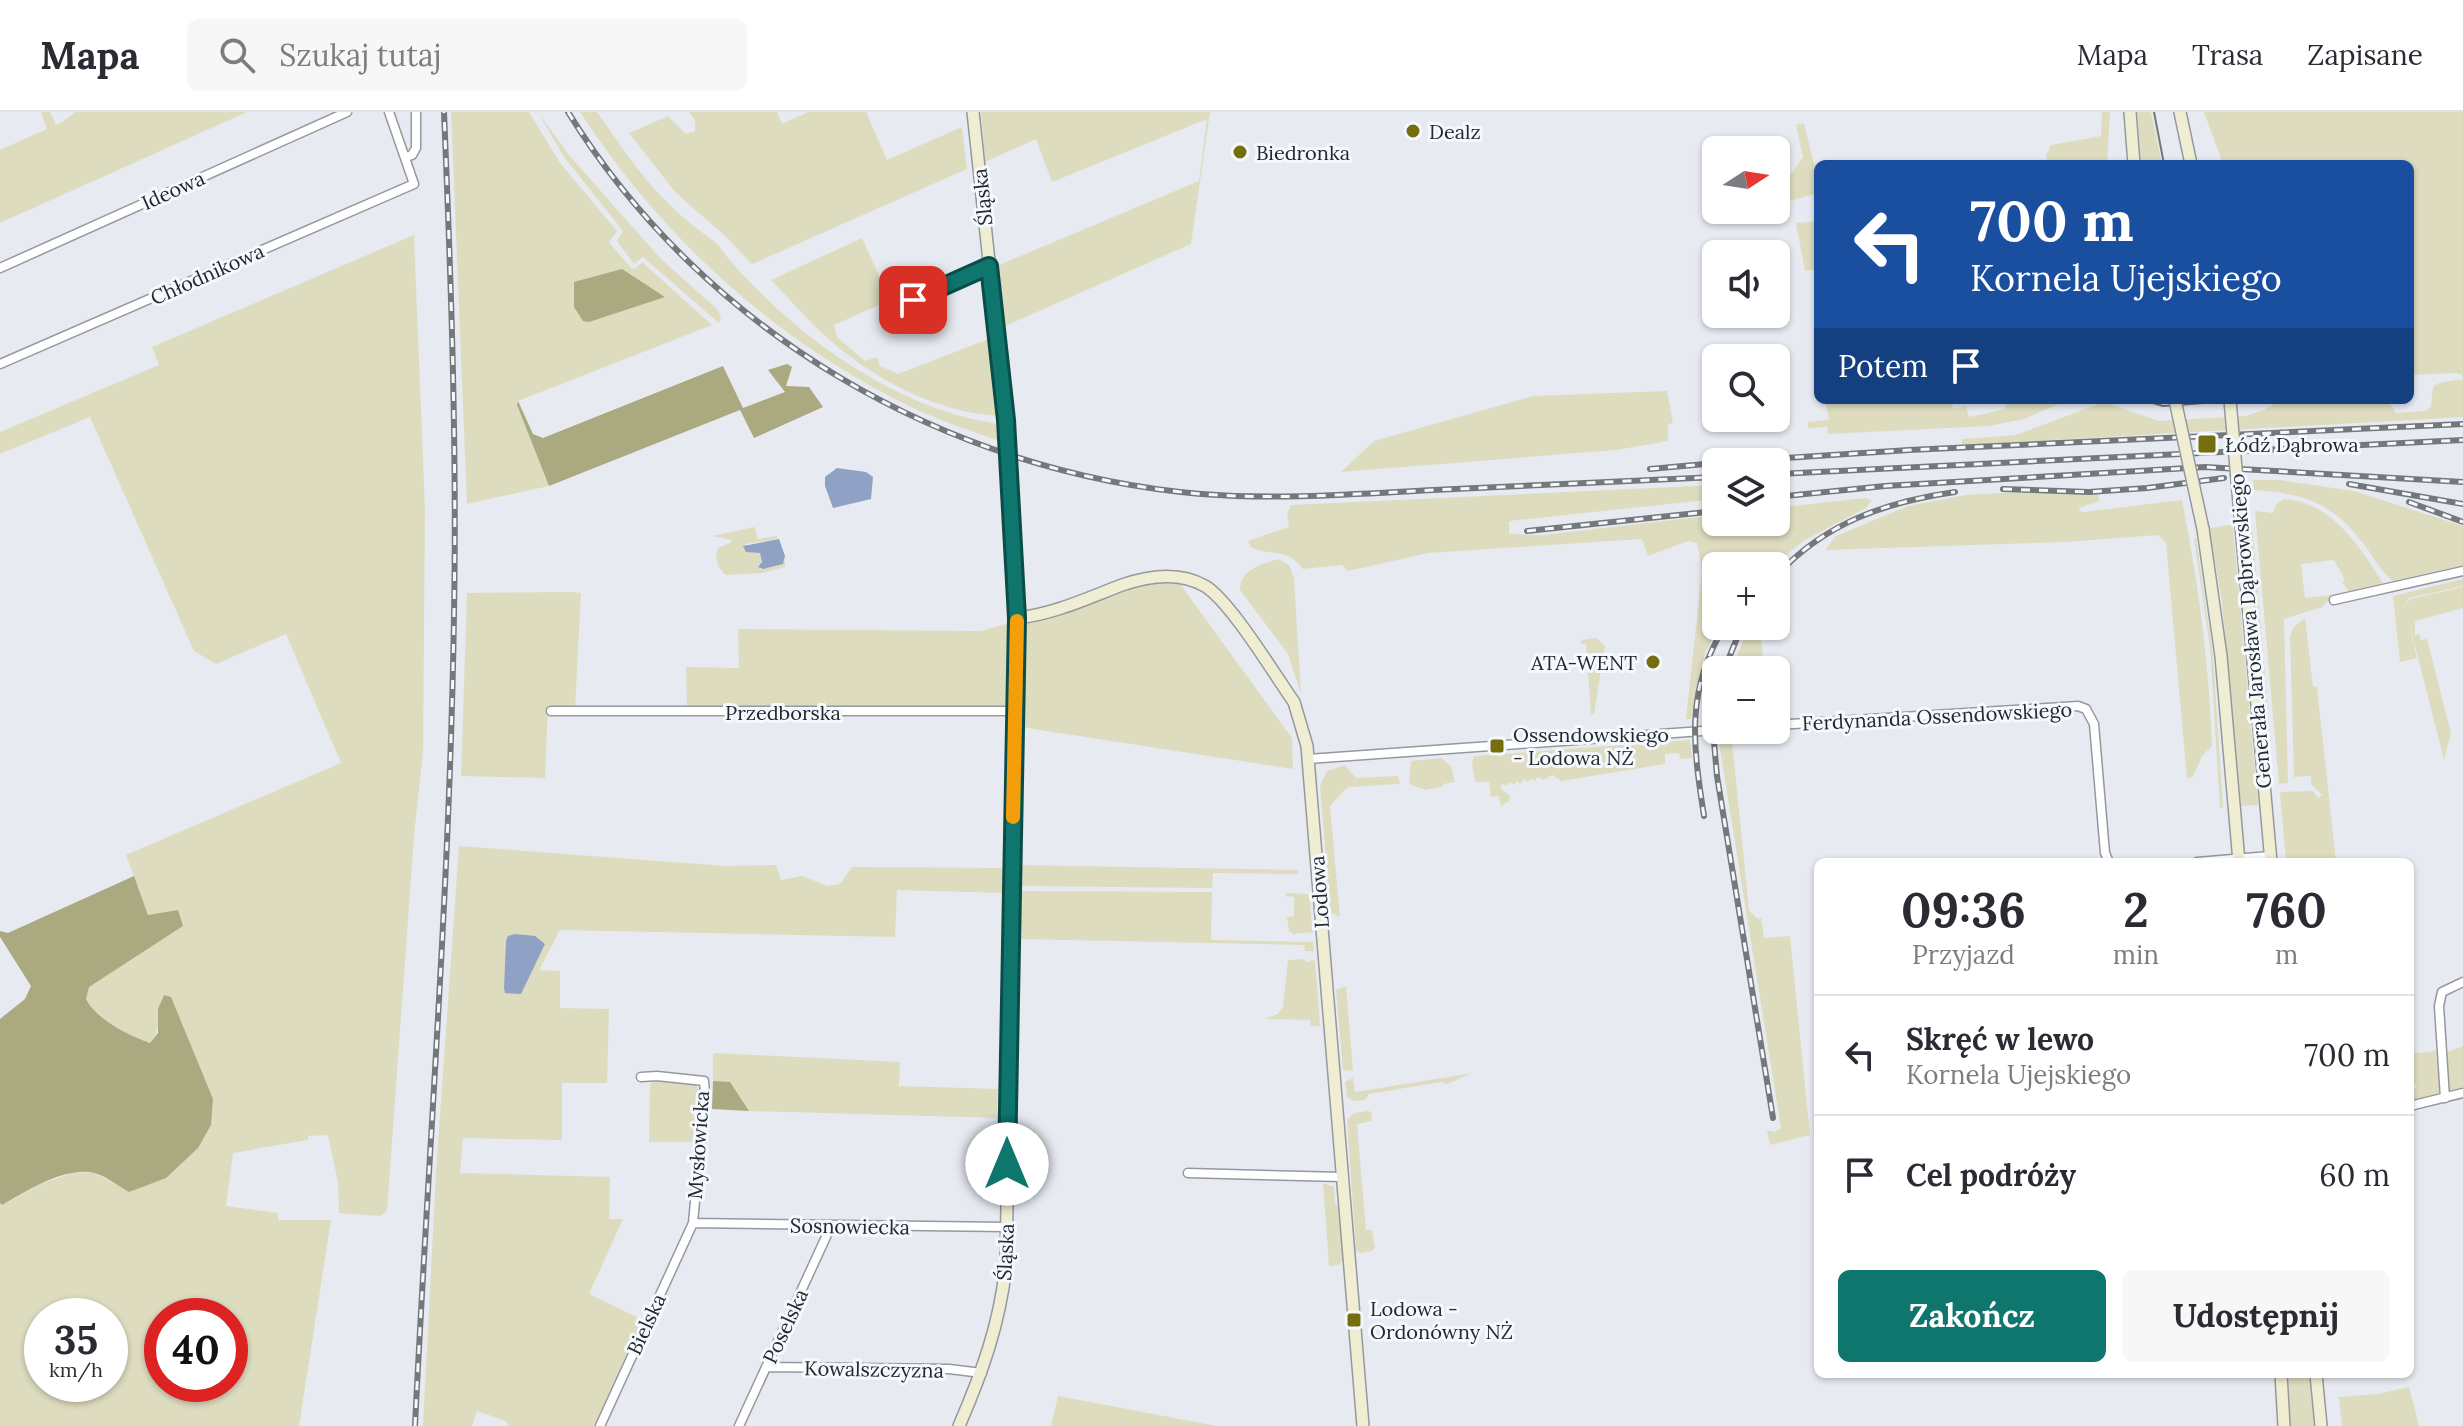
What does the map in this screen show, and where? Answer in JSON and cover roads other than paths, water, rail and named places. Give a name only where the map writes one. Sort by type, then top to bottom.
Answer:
[{"type":"street","name":"Ideowa","points":[[0,268],[347,112]]},
{"type":"street","points":[[389,112],[406,157],[412,155],[416,148],[416,112]]},
{"type":"street","name":"Śląska","points":[[959,1426],[982,1373],[1001,1304],[1007,1227],[1017,618],[1006,420],[973,112]]},
{"type":"street","points":[[2130,112],[2134,160]]},
{"type":"street","points":[[2180,112],[2190,160]]},
{"type":"street","name":"Chłodnikowa","points":[[0,364],[414,184],[406,157]]},
{"type":"street","points":[[906,303],[989,266]]},
{"type":"street","name":"Generała Jarosława Dąbrowskiego","points":[[2176,404],[2203,529],[2219,644],[2239,858]]},
{"type":"street","name":"Generała Jarosława Dąbrowskiego","points":[[2230,404],[2270,858]]},
{"type":"street","points":[[2334,600],[2463,571]]},
{"type":"street","name":"Lodowa","points":[[1017,618],[1051,612],[1149,576],[1174,577],[1206,587],[1231,613],[1294,702],[1305,733],[1308,759],[1363,1426]]},
{"type":"street","name":"Ferdynanda Ossendowskiego","points":[[1790,724],[2078,706],[2086,709],[2094,724],[2107,858]]},
{"type":"street","name":"Przedborska","points":[[551,711],[1015,711]]},
{"type":"street","points":[[1308,759],[1702,731]]},
{"type":"street","points":[[2445,1098],[2439,1006],[2442,992],[2463,982]]},
{"type":"street","name":"Mysłowicka","points":[[641,1077],[704,1081],[693,1223]]},
{"type":"street","points":[[2414,1105],[2463,1093]]},
{"type":"street","points":[[1188,1173],[1342,1177]]},
{"type":"street","name":"Sosnowiecka","points":[[693,1223],[1007,1227]]},
{"type":"street","name":"Bielska","points":[[600,1426],[693,1223]]},
{"type":"street","name":"Poselska","points":[[739,1426],[831,1226]]},
{"type":"street","name":"Kowalszczyzna","points":[[766,1367],[964,1370],[982,1373]]},
{"type":"street","points":[[2281,1378],[2284,1426]]},
{"type":"street","points":[[2316,1378],[2321,1426]]},
{"type":"water","points":[[837,468],[866,472],[873,477],[871,499],[833,508],[825,477]]},
{"type":"water","points":[[779,539],[785,556],[783,564],[763,569],[758,567],[762,562],[760,553],[746,552],[743,546]]},
{"type":"water","points":[[508,936],[535,936],[545,944],[521,994],[505,993],[504,988],[506,941]]},
{"type":"tram line","points":[[2154,112],[2163,160]]},
{"type":"tram line","points":[[2156,404],[2191,404]]},
{"type":"railway","points":[[415,1426],[452,716],[455,489],[444,112]]},
{"type":"railway","points":[[568,112],[624,191],[688,261],[761,324],[840,377],[924,421],[1013,456],[1106,480],[1230,496],[1317,496],[1702,478]]},
{"type":"railway","points":[[1790,458],[2463,424]]},
{"type":"railway","points":[[1790,473],[2463,440]]},
{"type":"railway","points":[[1650,469],[1702,464]]},
{"type":"railway","points":[[1790,496],[1885,486],[2205,467],[2463,482]]},
{"type":"railway","points":[[2003,489],[2089,492],[2224,478]]},
{"type":"railway","points":[[2349,484],[2463,504]]},
{"type":"railway","points":[[1790,563],[1815,542],[1858,518],[1904,502],[1955,492]]},
{"type":"railway","points":[[2409,502],[2463,522]]},
{"type":"railway","points":[[1527,531],[1702,512]]},
{"type":"railway","points":[[1704,816],[1695,718],[1703,672],[1717,640]]},
{"type":"railway","points":[[1730,656],[1736,640]]},
{"type":"railway","points":[[1714,744],[1773,1118]]},
{"type":"place","name":"Dealz","points":[[1413,131]]},
{"type":"place","name":"Biedronka","points":[[1240,152]]},
{"type":"place","name":"Łódź Dąbrowa","points":[[2207,444]]},
{"type":"place","name":"ATA-WENT","points":[[1653,662]]},
{"type":"place","name":"Ossendowskiego - Lodowa NŻ","points":[[1497,746]]},
{"type":"place","name":"Lodowa - Ordonówny NŻ","points":[[1354,1320]]}]
